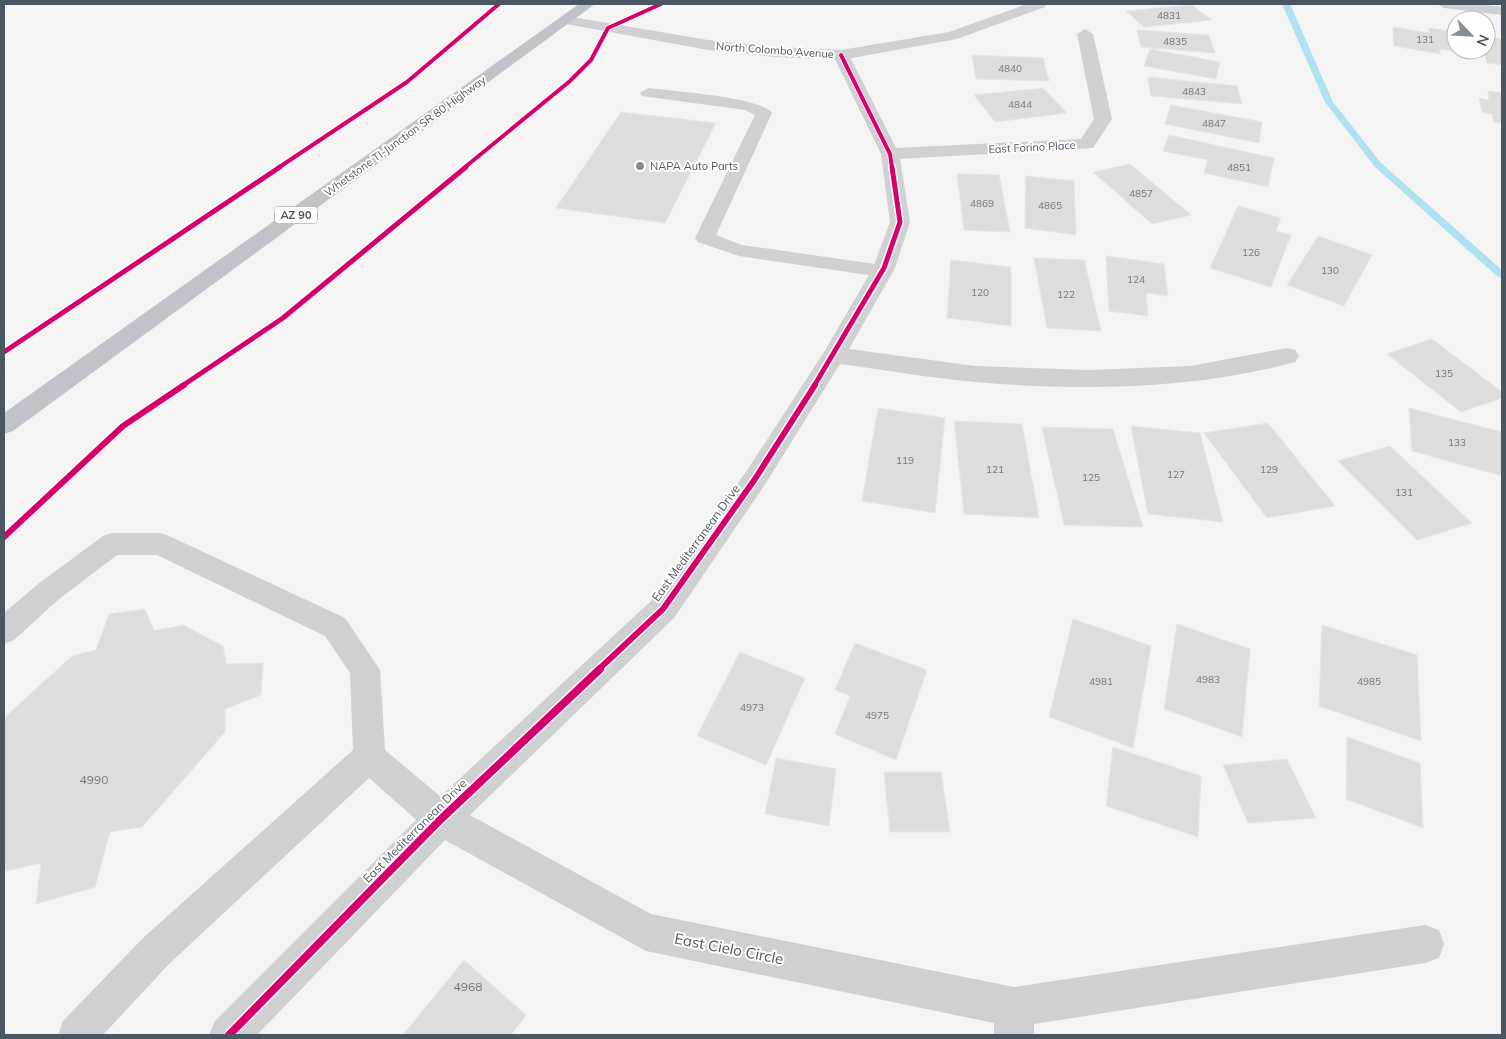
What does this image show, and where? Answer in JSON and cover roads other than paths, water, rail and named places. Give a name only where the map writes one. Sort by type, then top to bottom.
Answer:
[{"type":"highway","name":"Whetstone TI-Junction SR 80 Highway","points":[[4,425],[588,4]]},
{"type":"street","name":"North Colombo Avenue","points":[[566,20],[708,45],[775,52],[841,55],[952,36],[1040,4]]},
{"type":"street","points":[[1444,4],[1502,11]]},
{"type":"street","name":"East Forino Place","points":[[890,154],[1088,144],[1102,119],[1085,34]]},
{"type":"street","name":"East Mediterranean Drive","points":[[229,1035],[441,819],[663,608],[755,479],[834,355],[882,271],[900,222],[890,154],[841,55]]},
{"type":"street","points":[[834,355],[975,374],[1088,378],[1190,374],[1287,356]]},
{"type":"street","name":"East Cielo Circle","points":[[441,819],[646,932],[1014,1021]]},
{"type":"street","points":[[1014,1021],[1425,944]]},
{"type":"lane","points":[[648,93],[749,106],[764,113],[705,238],[740,250],[882,271]]},
{"type":"lane","points":[[4,631],[48,592],[112,544],[160,544],[335,627],[366,670],[369,757],[441,819]]},
{"type":"lane","points":[[77,1035],[156,951],[369,757]]},
{"type":"waterway","points":[[1286,4],[1329,102],[1378,165],[1502,275]]},
{"type":"place","name":"NAPA Auto Parts","points":[[640,166]]}]
